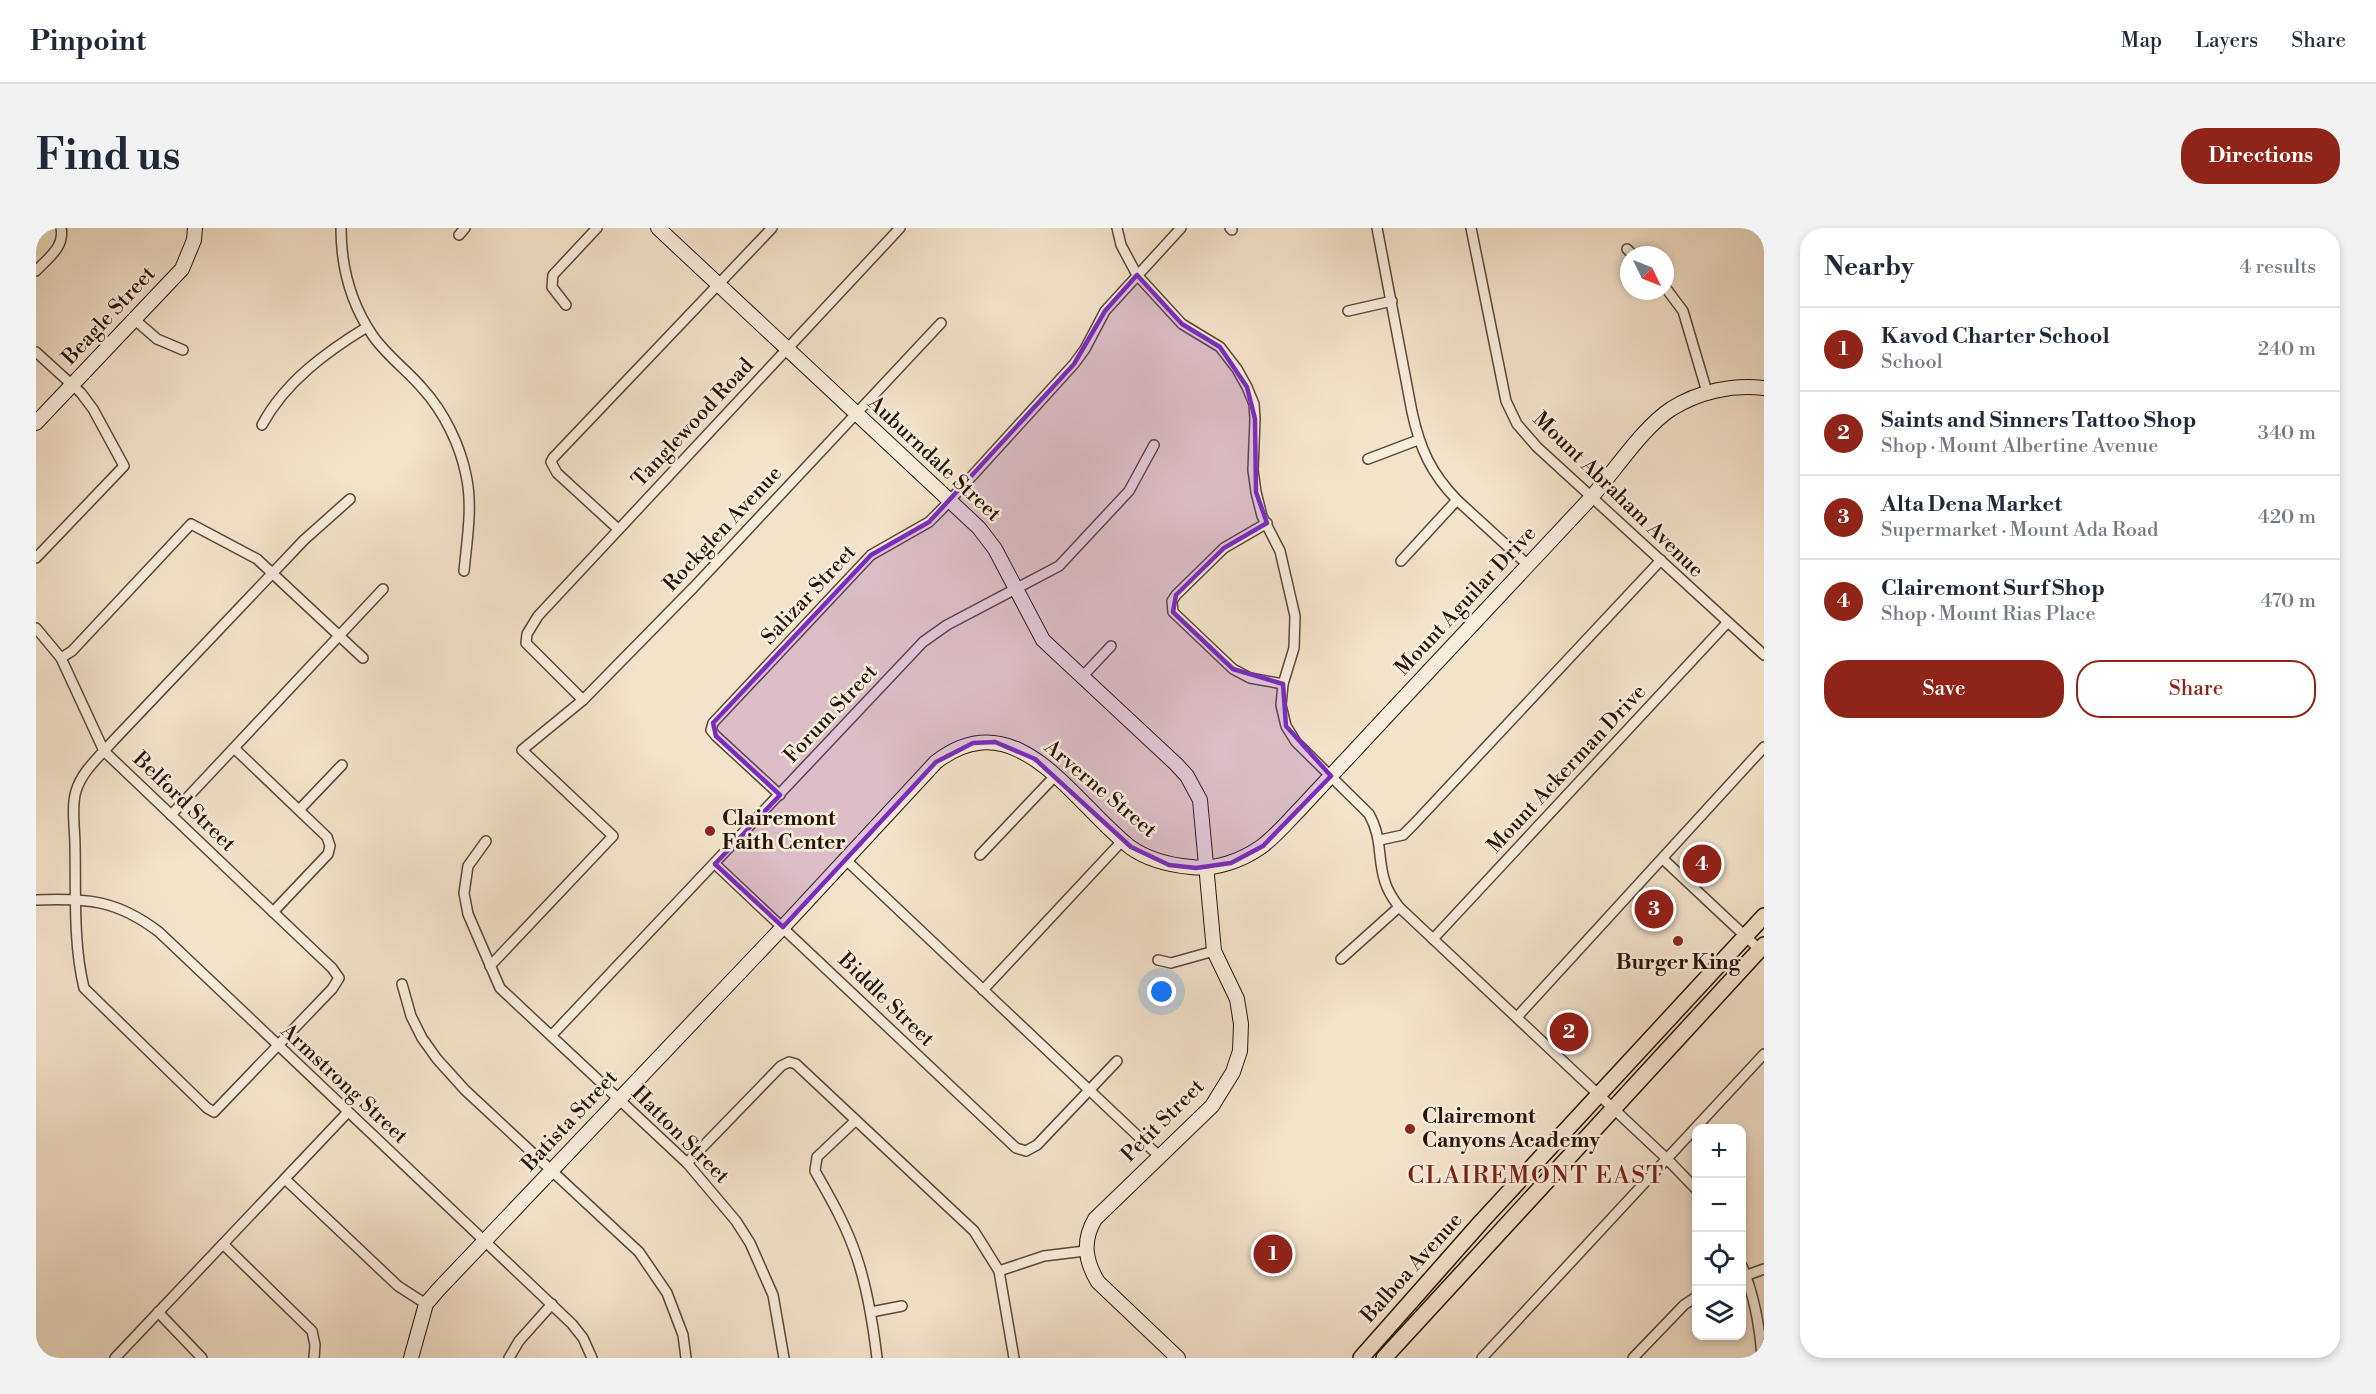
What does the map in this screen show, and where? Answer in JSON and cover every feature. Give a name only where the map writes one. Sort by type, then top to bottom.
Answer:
[{"type":"main road","name":"Balboa Avenue","points":[[1361,1358],[1482,1221],[1764,916]]},
{"type":"main road","name":"Balboa Avenue","points":[[1384,1358],[1762,947]]},
{"type":"street","points":[[36,271],[60,246],[61,228]]},
{"type":"street","name":"Beagle Street","points":[[36,423],[182,269],[194,240],[195,228]]},
{"type":"street","points":[[340,228],[341,253],[350,291],[367,327],[374,338],[425,391],[442,416],[460,454],[470,503],[464,571]]},
{"type":"street","points":[[566,305],[552,287],[553,275],[597,228]]},
{"type":"street","name":"Auburndale Street","points":[[658,228],[988,538],[1044,640],[1176,764],[1191,782],[1200,800],[1207,868]]},
{"type":"street","points":[[618,529],[557,473],[551,462],[553,458],[772,228]]},
{"type":"street","name":"Tanglewood Road","points":[[583,700],[526,643],[527,634],[538,616],[900,228]]},
{"type":"street","points":[[1117,228],[1121,245],[1137,275],[1182,324],[1220,347],[1237,369],[1254,404],[1253,470],[1256,492],[1262,516],[1280,551],[1295,616],[1294,648],[1283,684],[1281,705],[1286,726],[1296,742],[1369,814],[1380,840],[1384,880],[1389,893],[1399,907],[1613,1107],[1692,1185]]},
{"type":"street","name":"Salizar Street","points":[[780,795],[716,736],[711,730],[712,723],[871,555],[928,522],[950,500],[1074,364],[1105,311],[1181,228]]},
{"type":"street","points":[[1377,228],[1418,440],[1425,458],[1446,489],[1528,565]]},
{"type":"street","name":"Mount Abraham Avenue","points":[[1471,228],[1506,401],[1517,424],[1537,447],[1764,655]]},
{"type":"street","points":[[1674,299],[1683,311],[1707,392]]},
{"type":"street","points":[[1348,311],[1392,302]]},
{"type":"street","points":[[134,319],[157,339],[183,350]]},
{"type":"street","name":"Rockglen Avenue","points":[[490,966],[613,836],[522,750],[583,700],[693,588],[941,323]]},
{"type":"street","points":[[262,425],[270,410],[311,365],[334,346],[367,327]]},
{"type":"street","points":[[36,352],[72,385],[93,409],[124,466],[36,558]]},
{"type":"street","name":"Mount Aguilar Drive","points":[[1207,868],[1231,863],[1263,846],[1592,496],[1655,423],[1671,409],[1707,392],[1751,386],[1764,388]]},
{"type":"street","points":[[1368,459],[1418,440]]},
{"type":"street","name":"Forum Street","points":[[552,1035],[923,642],[947,625],[1059,566],[1129,490],[1154,445]]},
{"type":"street","points":[[278,1046],[214,1112],[95,1001],[84,988],[80,970],[77,898],[76,792],[87,770],[104,751],[304,540],[350,499]]},
{"type":"street","points":[[1401,561],[1457,500]]},
{"type":"street","points":[[1267,523],[1224,548],[1176,595],[1172,601],[1173,612],[1233,669],[1250,678],[1283,684]]},
{"type":"street","points":[[61,658],[72,651],[191,524],[257,559],[363,658]]},
{"type":"street","points":[[1380,840],[1403,835],[1661,560]]},
{"type":"street","points":[[171,815],[383,589]]},
{"type":"street","name":"Mount Ackerman Drive","points":[[1433,939],[1727,623]]},
{"type":"street","name":"Belford Street","points":[[36,628],[61,658],[104,751],[332,968],[339,978],[332,989],[278,1046]]},
{"type":"street","points":[[1082,677],[1111,646]]},
{"type":"street","name":"Arverne Street","points":[[846,860],[936,762],[949,752],[973,743],[995,742],[1013,746],[1028,755],[1055,776],[1123,840],[1149,858],[1169,865],[1207,868]]},
{"type":"street","points":[[1517,1017],[1764,747]]},
{"type":"street","points":[[234,748],[327,837],[330,846],[328,854],[273,912]]},
{"type":"street","points":[[299,810],[342,765]]},
{"type":"street","points":[[981,855],[1055,776]]},
{"type":"street","points":[[983,990],[1123,840]]},
{"type":"street","name":"Hatton Street","points":[[486,841],[468,866],[464,893],[468,914],[500,988],[509,999],[552,1035],[687,1163],[736,1221],[750,1244],[773,1295],[784,1358]]},
{"type":"street","points":[[1663,859],[1745,936],[1762,947]]},
{"type":"street","points":[[846,860],[1159,1156]]},
{"type":"street","name":"Batista Street","points":[[411,1358],[426,1304],[846,860]]},
{"type":"street","name":"Biddle Street","points":[[715,864],[1016,1148],[1026,1151],[1037,1145],[1089,1090]]},
{"type":"street","name":"Petit Street","points":[[1085,1251],[1090,1226],[1095,1219],[1212,1106],[1227,1084],[1237,1061],[1241,1040],[1239,1011],[1231,985],[1215,951],[1207,868]]},
{"type":"street","name":"Armstrong Street","points":[[36,900],[77,898],[114,906],[138,916],[159,932],[552,1304],[583,1338],[592,1358]]},
{"type":"street","points":[[1341,959],[1399,907]]},
{"type":"street","points":[[1158,960],[1171,963],[1215,951]]},
{"type":"street","points":[[402,984],[411,1016],[422,1038],[437,1059],[465,1090],[639,1252],[659,1279],[677,1315],[686,1358]]},
{"type":"street","points":[[1482,1358],[1764,1054]]},
{"type":"street","points":[[687,1163],[782,1066],[789,1062],[796,1064],[974,1231],[999,1271],[1014,1358]]},
{"type":"street","points":[[1089,1090],[1117,1062]]},
{"type":"street","points":[[115,1358],[348,1112]]},
{"type":"street","points":[[855,1121],[818,1157],[815,1171],[836,1209],[857,1257],[871,1312],[877,1358]]},
{"type":"street","points":[[285,1179],[398,1286],[426,1304]]},
{"type":"street","points":[[222,1244],[308,1326],[312,1331],[315,1345],[314,1358]]},
{"type":"street","points":[[999,1271],[1044,1256],[1085,1251],[1092,1273],[1098,1282],[1178,1358]]},
{"type":"street","points":[[1746,1275],[1764,1269]]},
{"type":"street","points":[[1746,1283],[1760,1332],[1762,1358]]},
{"type":"street","points":[[1636,1357],[1684,1305],[1692,1300]]},
{"type":"street","points":[[509,1358],[519,1341],[552,1304]]},
{"type":"street","points":[[871,1312],[902,1306]]},
{"type":"street","points":[[158,1312],[202,1358]]},
{"type":"highlighted area","points":[[1137,275],[1182,324],[1220,347],[1247,387],[1255,419],[1256,492],[1267,523],[1224,548],[1176,595],[1173,612],[1233,669],[1283,684],[1286,726],[1331,776],[1263,846],[1231,863],[1196,868],[1169,865],[1131,847],[1035,759],[995,742],[973,743],[936,762],[783,927],[715,864],[780,795],[716,736],[713,723],[871,555],[929,522],[1074,364],[1105,311]]},
{"type":"place","name":"Clairemont Faith Center","points":[[710,831]]},
{"type":"place","name":"Clairemont Surf Shop","points":[[1702,864]]},
{"type":"place","name":"Alta Dena Market","points":[[1654,909]]},
{"type":"place","name":"Burger King","points":[[1678,941]]},
{"type":"place","name":"Saints and Sinners Tattoo Shop","points":[[1569,1032]]},
{"type":"place","name":"Clairemont Canyons Academy","points":[[1410,1129]]},
{"type":"place","name":"Kavod Charter School","points":[[1273,1254]]},
{"type":"district","name":"CLAIREMONT EAST","points":[[1536,1176]]}]
